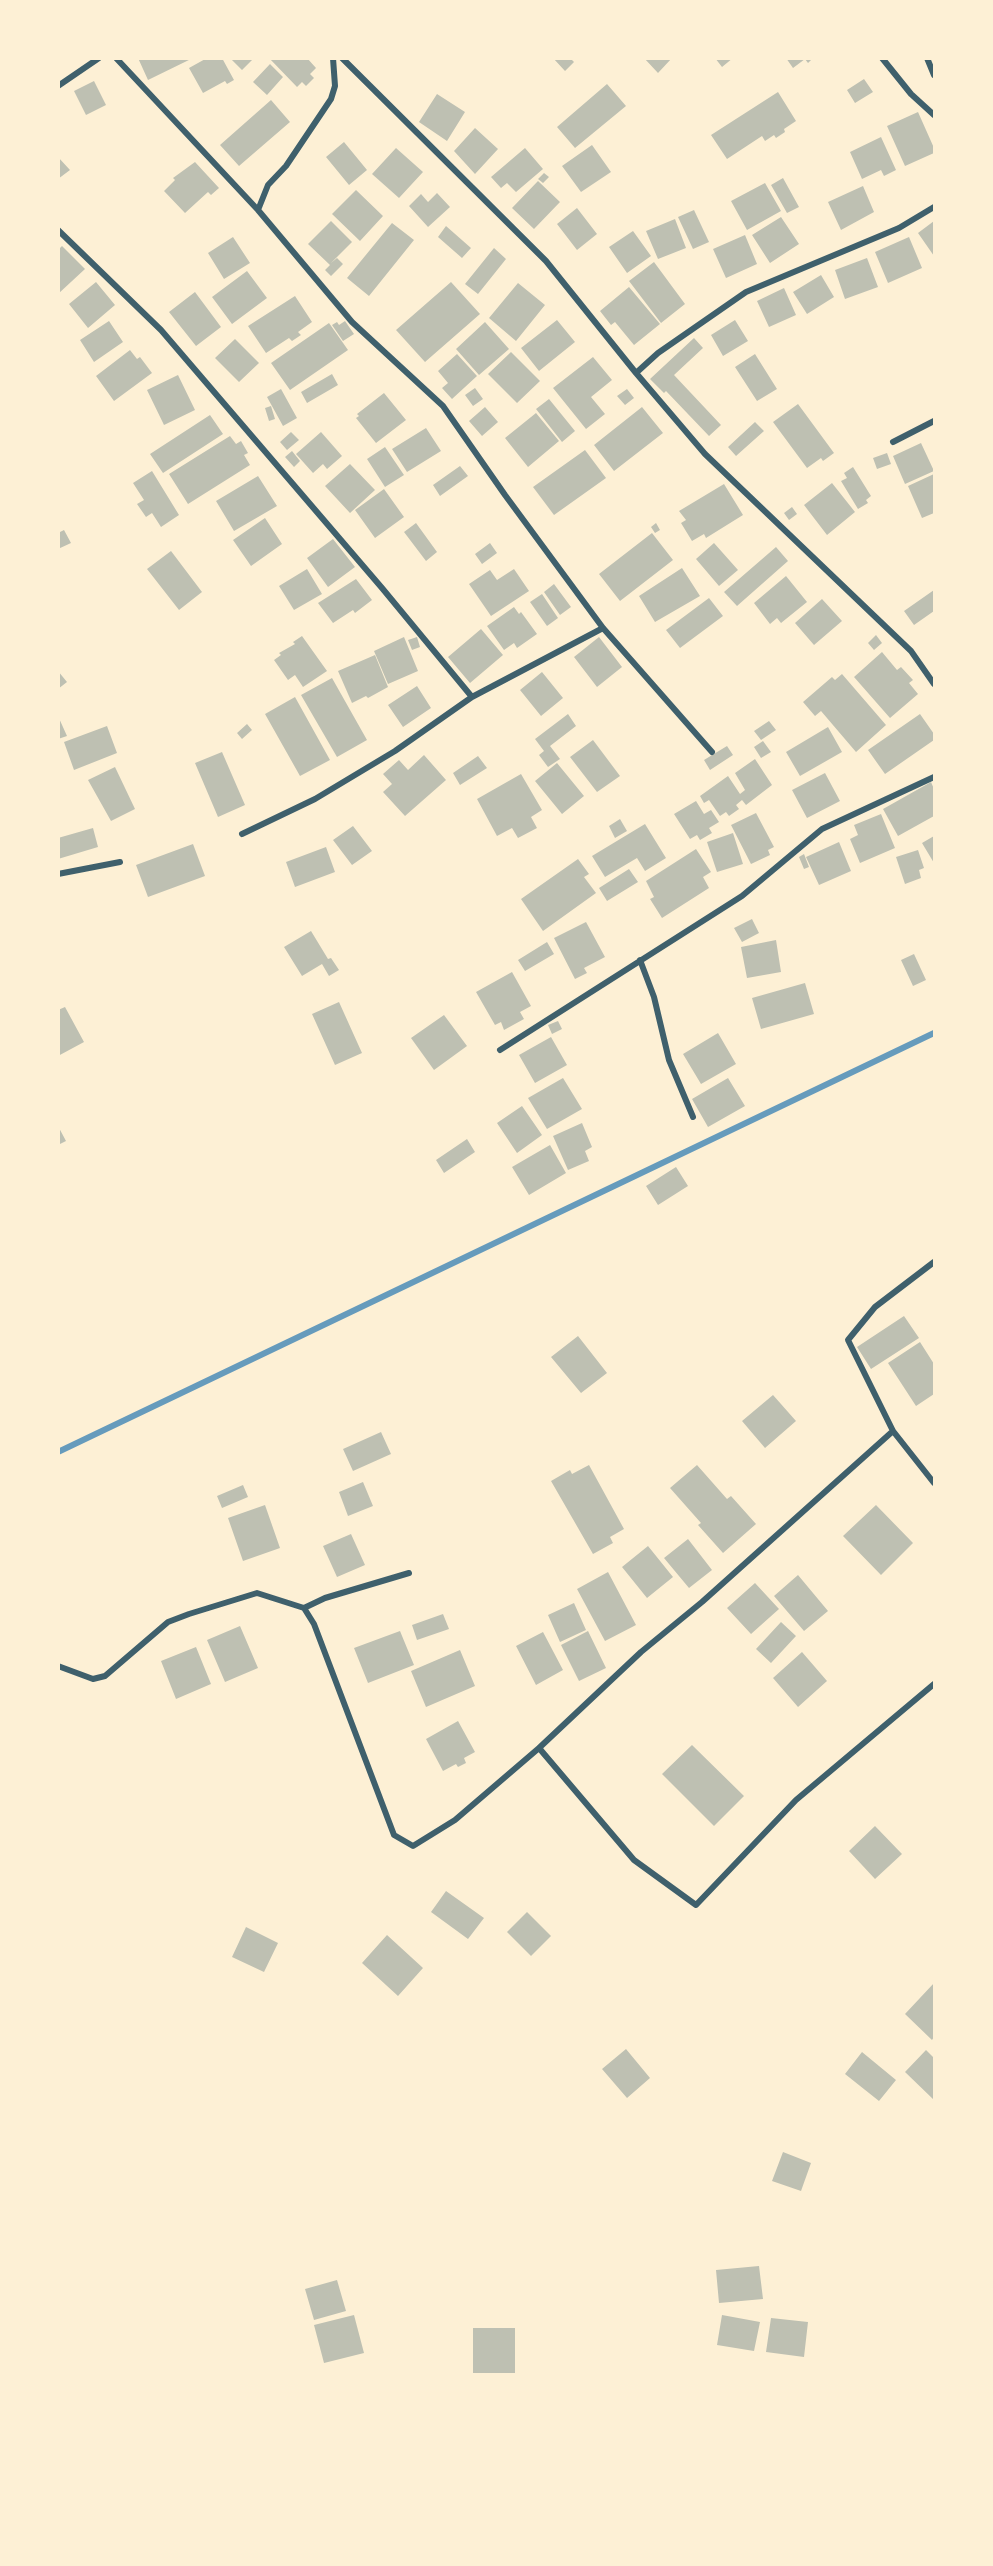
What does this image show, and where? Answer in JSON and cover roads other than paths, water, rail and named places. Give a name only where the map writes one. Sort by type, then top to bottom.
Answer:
[{"type":"street","points":[[58,86],[99,58]]},
{"type":"street","points":[[116,58],[258,210],[352,322],[444,406],[505,495],[603,628],[712,752]]},
{"type":"street","points":[[258,210],[268,185],[286,166],[331,99],[335,86],[333,58]]},
{"type":"street","points":[[342,58],[546,261],[705,454],[911,651],[934,684]]},
{"type":"street","points":[[882,58],[911,94],[934,115]]},
{"type":"street","points":[[927,58],[934,75]]},
{"type":"street","points":[[636,373],[658,353],[746,292],[899,228],[934,207]]},
{"type":"street","points":[[58,231],[161,330],[382,588],[472,697]]},
{"type":"street","points":[[893,442],[934,421]]},
{"type":"street","points":[[242,834],[315,800],[395,751],[472,697],[603,628]]},
{"type":"street","points":[[500,1050],[742,896],[822,829],[934,777]]},
{"type":"street","points":[[58,874],[120,862]]},
{"type":"street","points":[[640,960],[654,997],[669,1060],[693,1117]]},
{"type":"street","points":[[934,1262],[874,1307],[848,1340],[893,1431],[934,1483]]},
{"type":"street","points":[[58,1666],[93,1679],[105,1676],[168,1622],[257,1593],[304,1608],[314,1624],[394,1835],[413,1846],[455,1820],[539,1748],[641,1652],[702,1602],[893,1431]]},
{"type":"street","points":[[304,1608],[325,1598],[409,1573]]},
{"type":"street","points":[[539,1748],[634,1860],[696,1905],[796,1800],[934,1684]]},
{"type":"waterway","points":[[58,1452],[934,1033]]}]
